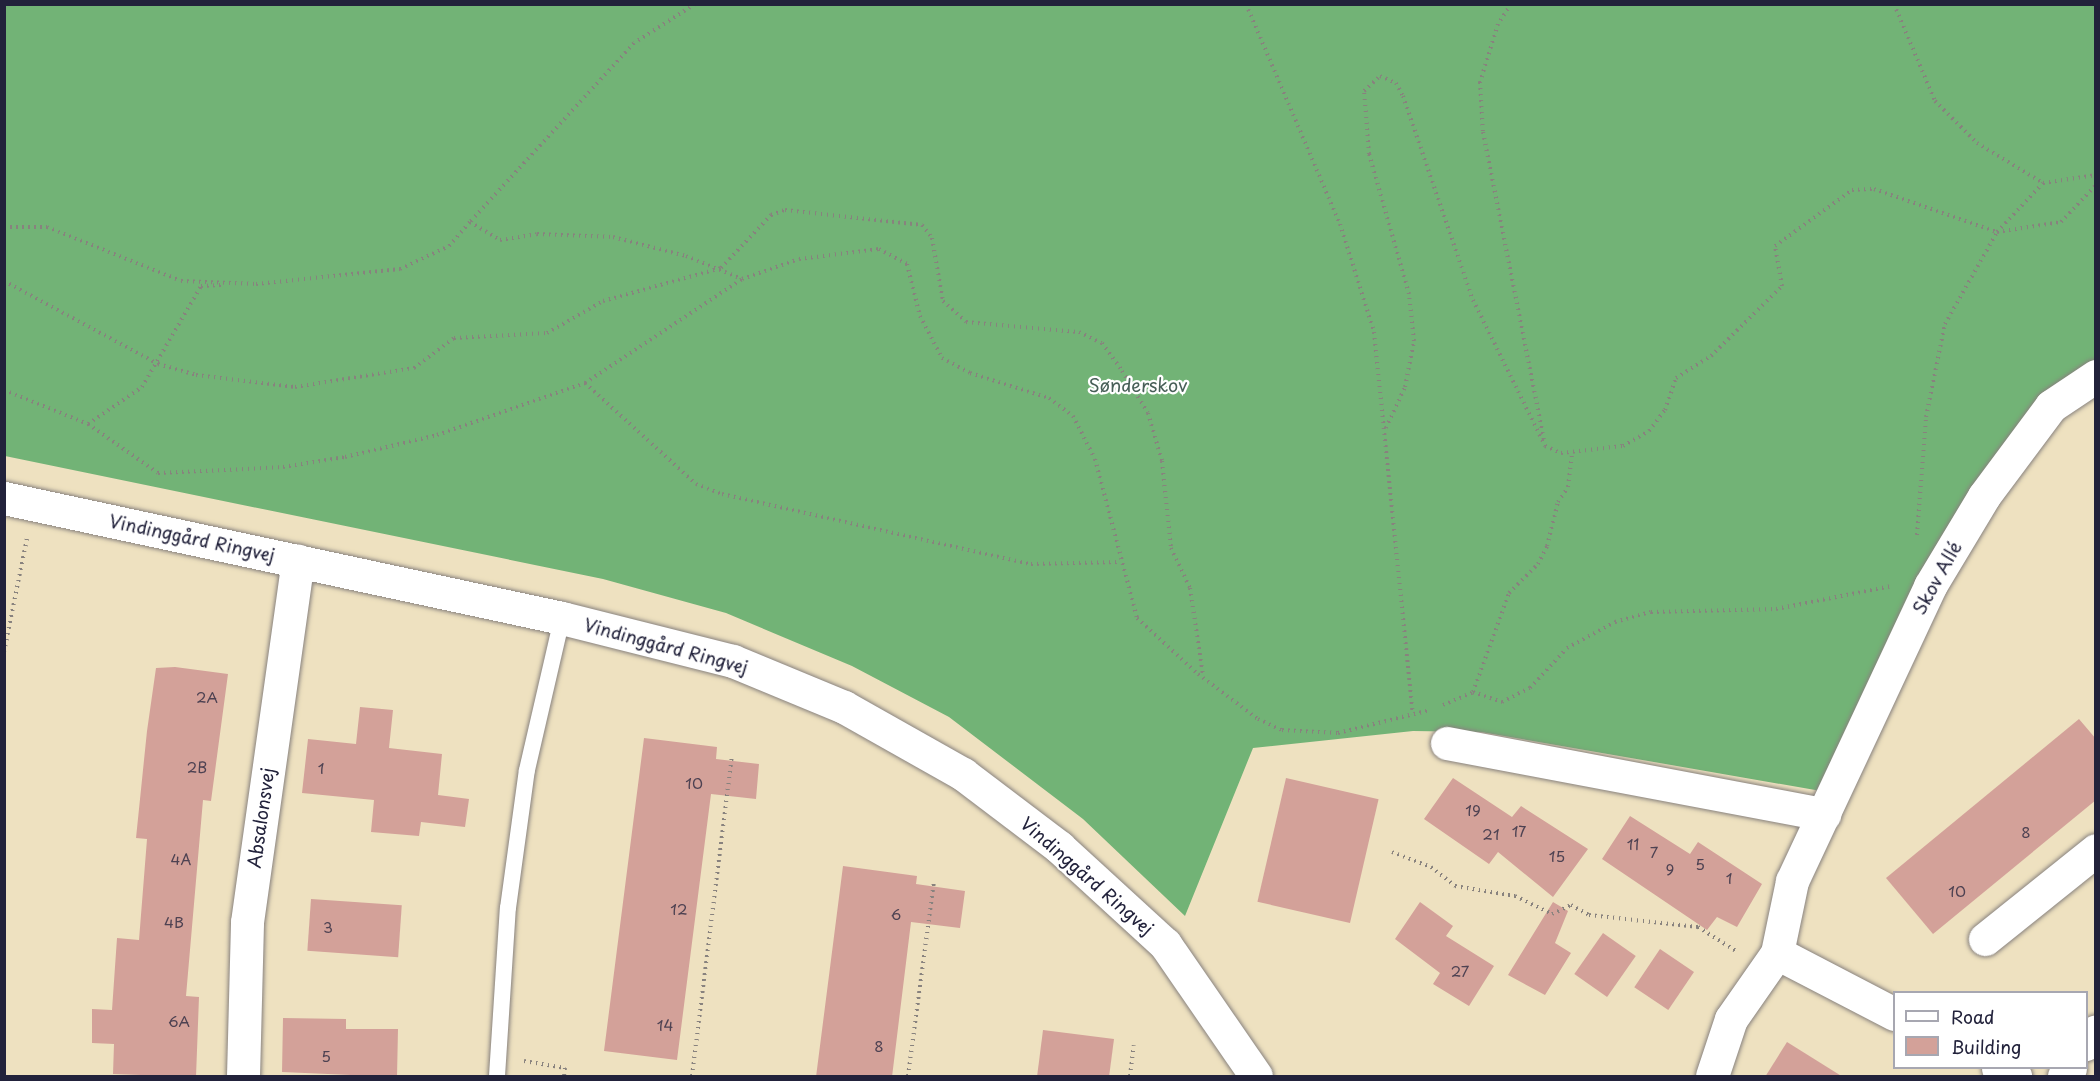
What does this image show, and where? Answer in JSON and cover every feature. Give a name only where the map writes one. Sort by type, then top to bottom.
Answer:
[{"type":"street","name":"Skov Allé","points":[[1772,961],[1792,881],[1930,586],[1984,496],[2051,406],[2096,376]]},
{"type":"street","name":"Vindinggård Ringvej","points":[[19,501],[562,618],[733,661],[844,707],[963,774],[1059,847],[1165,944],[1256,1077]]},
{"type":"street","name":"Absalonsvej","points":[[243,1077],[247,922],[298,561]]},
{"type":"street","points":[[1447,743],[1824,814]]},
{"type":"street","points":[[1984,939],[2096,850]]},
{"type":"street","points":[[1712,1077],[1731,1019],[1772,961],[1893,1014]]},
{"type":"street","points":[[2000,1069],[2015,1077]]},
{"type":"lane","points":[[497,1077],[497,1056],[527,770],[562,618]]},
{"type":"path","points":[[88,424],[142,387],[201,286],[256,284],[400,269],[449,246],[634,43],[695,4]]},
{"type":"path","points":[[1246,4],[1340,225],[1374,332],[1386,428],[1388,492],[1413,714]]},
{"type":"path","points":[[1511,4],[1498,24],[1480,82],[1483,132],[1545,446]]},
{"type":"path","points":[[1894,4],[1935,101],[1977,143],[2043,183]]},
{"type":"path","points":[[1386,428],[1405,387],[1414,341],[1409,294],[1369,154],[1364,91],[1380,76],[1396,83],[1403,96],[1473,300],[1545,446],[1572,454],[1623,446],[1649,431],[1665,410],[1676,378],[1711,356],[1782,286],[1775,246],[1852,190],[1874,189],[1997,232],[2061,222],[2096,185]]},
{"type":"path","points":[[4,390],[88,424],[158,473],[284,467],[437,435],[585,383],[742,279],[853,248],[879,249],[907,264],[920,316],[942,358],[970,373],[1050,398],[1073,416],[1092,450],[1119,562],[1145,630],[1203,675],[1237,706],[1282,730],[1338,733],[1413,714],[1473,692],[1503,702],[1530,688],[1567,648],[1615,622],[1651,612],[1776,609],[1893,585],[1930,586],[1916,541],[1924,493],[1926,417],[1945,324],[1997,232],[2043,183],[2096,175]]},
{"type":"path","points":[[4,281],[158,363],[196,375],[295,387],[336,383],[414,368],[454,339],[547,333],[603,301],[721,268],[771,215],[785,210],[922,225],[932,238],[943,301],[966,322],[1079,332],[1102,344],[1148,413],[1162,461],[1171,548],[1190,588],[1203,675]]},
{"type":"path","points":[[470,222],[500,240],[537,234],[613,237],[721,268],[742,279]]},
{"type":"path","points":[[4,227],[47,227],[181,281],[256,284]]},
{"type":"path","points":[[585,383],[696,484],[722,494],[1031,564],[1119,562]]},
{"type":"path","points":[[1473,692],[1509,593],[1538,564],[1547,546],[1558,502],[1568,487],[1572,454]]},
{"type":"path","points":[[4,652],[19,501]]},
{"type":"path","points":[[693,1077],[732,755]]},
{"type":"path","points":[[1392,852],[1431,867],[1455,886],[1515,896],[1552,914],[1571,905],[1589,915],[1698,927],[1772,961]]},
{"type":"path","points":[[908,1077],[934,882]]},
{"type":"path","points":[[1130,1077],[1134,1045]]},
{"type":"path","points":[[497,1056],[566,1068],[564,1077]]},
{"type":"green space","name":"Sønderskov","points":[[4,5],[2095,5],[2095,364],[2027,417],[1821,791],[1481,732],[1413,731],[1253,748],[1185,916],[1083,819],[949,717],[852,666],[726,613],[603,579],[5,456]]},
{"type":"building","points":[[175,667],[228,674],[211,801],[203,800],[186,996],[199,997],[196,1077],[113,1074],[114,1044],[92,1043],[92,1009],[112,1010],[117,938],[139,940],[147,839],[136,838],[147,731],[156,668]]},
{"type":"building","points":[[360,707],[393,710],[389,748],[442,754],[438,795],[469,799],[465,827],[421,822],[419,836],[371,832],[374,800],[302,793],[308,739],[356,744]]},
{"type":"building","points":[[2079,719],[2096,739],[2096,800],[1933,934],[1886,878]]},
{"type":"building","points":[[644,738],[717,747],[716,759],[759,764],[756,799],[711,794],[677,1060],[604,1051]]},
{"type":"building","points":[[1286,778],[1379,799],[1350,923],[1257,902]]},
{"type":"building","points":[[1453,778],[1512,817],[1521,806],[1588,849],[1553,897],[1498,852],[1489,864],[1424,819]]},
{"type":"building","points":[[1630,816],[1690,854],[1698,842],[1762,884],[1737,927],[1717,917],[1707,930],[1602,859]]},
{"type":"building","points":[[843,866],[917,876],[916,884],[965,891],[960,928],[911,922],[892,1077],[816,1077]]},
{"type":"building","points":[[311,899],[402,905],[398,957],[307,951]]},
{"type":"building","points":[[1420,902],[1453,926],[1446,936],[1494,966],[1469,1006],[1433,984],[1440,973],[1395,939]]},
{"type":"building","points":[[1553,902],[1568,911],[1555,943],[1571,953],[1545,995],[1508,975]]},
{"type":"building","points":[[1603,933],[1636,956],[1607,997],[1574,974]]},
{"type":"building","points":[[1660,949],[1694,972],[1668,1010],[1634,987]]},
{"type":"building","points":[[283,1018],[346,1019],[346,1029],[398,1029],[397,1077],[282,1072]]},
{"type":"building","points":[[1043,1030],[1114,1039],[1109,1077],[1037,1077]]},
{"type":"building","points":[[1787,1042],[1843,1077],[1765,1077]]}]
